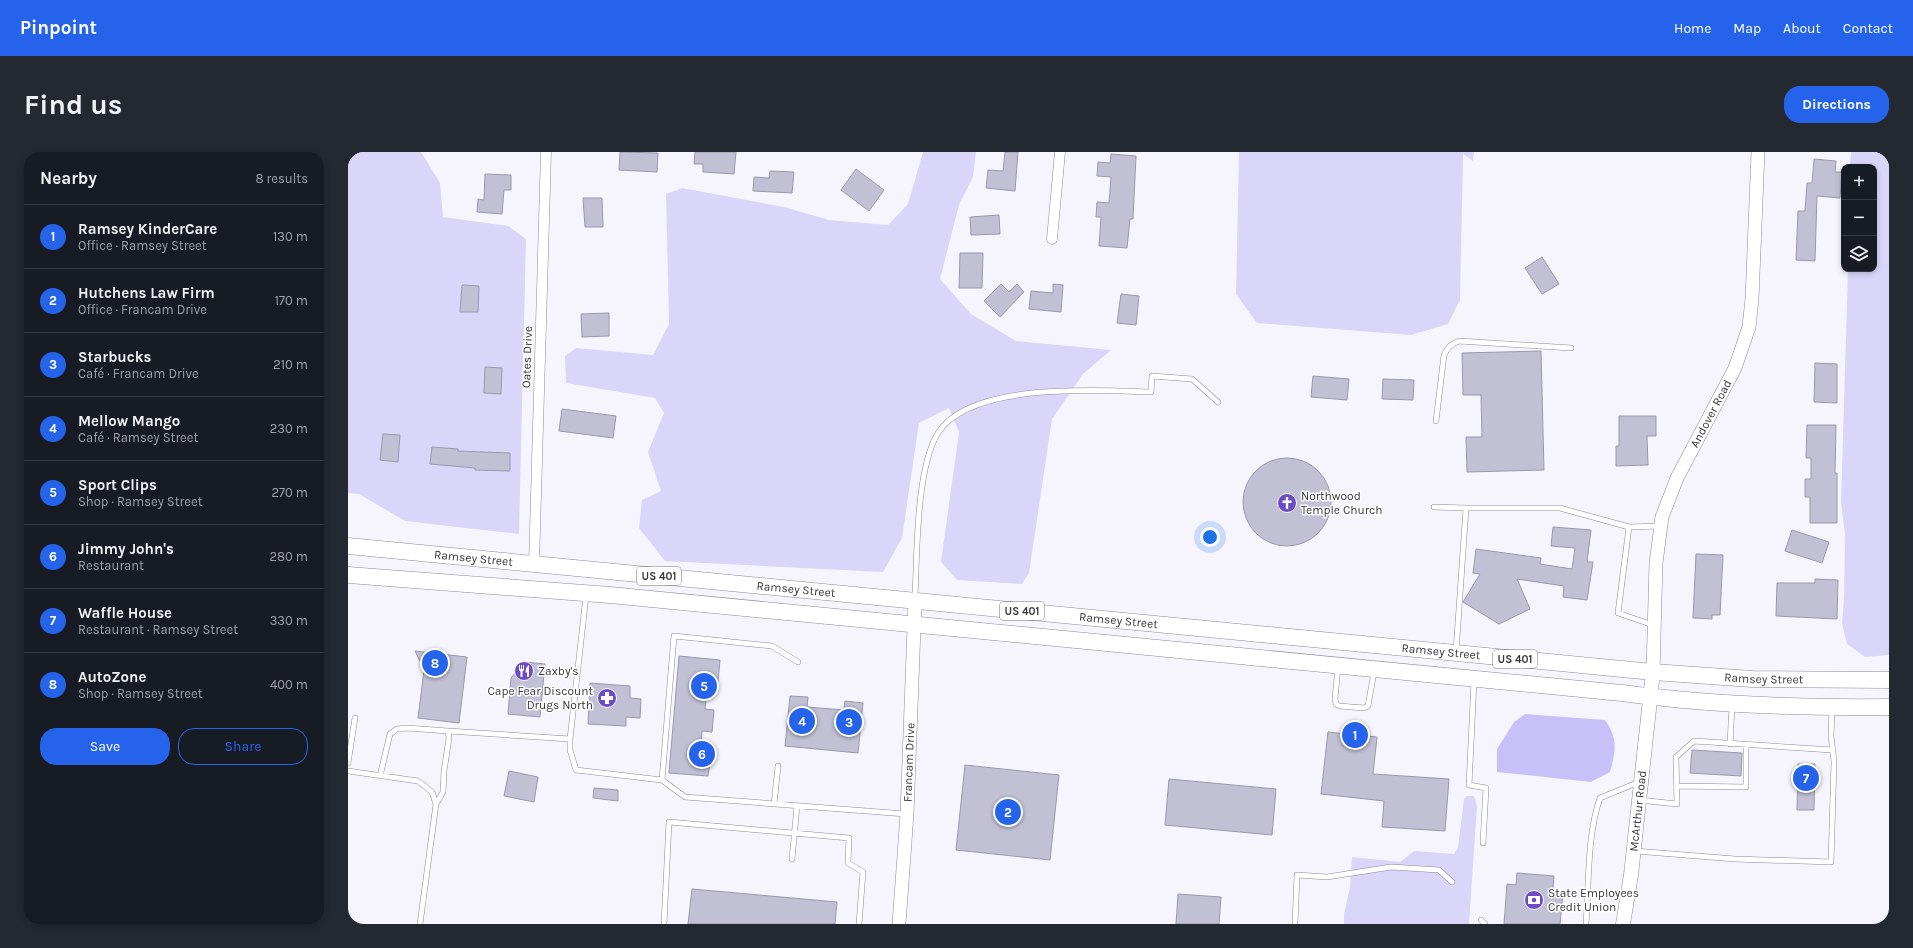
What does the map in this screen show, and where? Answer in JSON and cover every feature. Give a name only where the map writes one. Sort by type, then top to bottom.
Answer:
[{"type":"main road","name":"Ramsey Street","points":[[348,546],[1653,672],[1752,679],[1889,680]]},
{"type":"main road","name":"Ramsey Street","points":[[348,575],[587,593],[1732,704],[1832,707],[1889,706]]},
{"type":"main road","name":"McArthur Road","points":[[1623,924],[1629,894],[1653,672]]},
{"type":"street","name":"Oates Drive","points":[[534,564],[546,152]]},
{"type":"street","points":[[1052,239],[1060,152]]},
{"type":"street","name":"Andover Road","points":[[1653,672],[1656,563],[1660,526],[1670,491],[1727,384],[1745,341],[1752,299],[1758,152]]},
{"type":"street","name":"Francam Drive","points":[[899,924],[907,814],[915,601]]},
{"type":"lane","points":[[1436,421],[1444,355],[1448,347],[1454,343],[1459,341],[1571,348]]},
{"type":"lane","points":[[915,601],[919,517],[926,469],[932,444],[937,433],[954,416],[974,405],[1008,396],[1082,391],[1151,392],[1152,376],[1192,379],[1218,402]]},
{"type":"lane","points":[[1434,507],[1560,508],[1629,527],[1660,526]]},
{"type":"lane","points":[[1456,653],[1466,508]]},
{"type":"lane","points":[[1629,527],[1618,613],[1654,626]]},
{"type":"lane","points":[[587,593],[570,739],[570,750],[576,770],[662,780],[685,797],[907,814]]},
{"type":"lane","points":[[662,780],[674,636],[772,646],[798,662]]},
{"type":"lane","points":[[1338,666],[1335,699],[1336,704],[1339,706],[1364,708],[1370,704],[1374,669]]},
{"type":"lane","points":[[1474,679],[1469,785],[1486,788],[1483,844]]},
{"type":"lane","points":[[1730,744],[1732,704]]},
{"type":"lane","points":[[1634,851],[1735,859],[1831,862],[1834,762],[1831,736],[1832,707]]},
{"type":"lane","points":[[348,763],[355,718]]},
{"type":"lane","points":[[380,776],[390,734],[397,729],[407,728],[570,739]]},
{"type":"lane","points":[[420,924],[436,804],[443,792],[444,771],[449,738],[448,731]]},
{"type":"lane","points":[[1639,800],[1677,804],[1676,758],[1694,741],[1832,750]]},
{"type":"lane","points":[[1677,786],[1746,788],[1746,745]]},
{"type":"lane","points":[[774,804],[778,766]]},
{"type":"lane","points":[[348,772],[418,781],[432,792],[436,804]]},
{"type":"lane","points":[[1586,924],[1592,841],[1597,807],[1600,798],[1641,781]]},
{"type":"lane","points":[[792,859],[797,806]]},
{"type":"lane","points":[[664,924],[669,822],[849,838],[848,863],[863,872],[859,924]]},
{"type":"lane","points":[[1295,924],[1297,876],[1327,877],[1391,868],[1439,870],[1452,882]]},
{"type":"shaded area","points":[[348,152],[421,152],[440,183],[443,217],[508,226],[526,239],[519,534],[405,521],[359,494],[348,493]]},
{"type":"shaded area","points":[[923,152],[976,152],[973,177],[959,205],[940,279],[971,314],[1016,341],[1111,350],[1083,374],[1052,419],[1029,573],[1022,584],[957,580],[941,562],[959,432],[949,408],[919,423],[902,538],[883,572],[665,561],[639,528],[642,500],[661,491],[648,452],[664,413],[655,398],[566,383],[565,356],[576,348],[653,355],[669,324],[666,194],[682,188],[784,207],[829,220],[888,225],[908,204]]},
{"type":"shaded area","points":[[1239,152],[1474,152],[1473,161],[1463,154],[1460,300],[1448,324],[1411,335],[1257,323],[1236,294]]},
{"type":"shaded area","points":[[1851,152],[1889,152],[1889,655],[1865,657],[1847,644],[1842,623],[1845,534],[1841,502],[1848,272],[1877,272],[1877,164],[1850,164]]},
{"type":"shaded area","points":[[1525,714],[1605,720],[1612,733],[1615,745],[1614,758],[1610,772],[1591,782],[1497,772],[1497,749],[1514,722]]},
{"type":"shaded area","points":[[1467,796],[1474,796],[1477,806],[1469,924],[1344,924],[1344,914],[1350,887],[1352,857],[1400,862],[1414,851],[1454,854],[1458,847],[1464,799]]},
{"type":"building","points":[[620,152],[658,153],[657,172],[619,170]]},
{"type":"building","points":[[695,152],[736,152],[734,174],[703,172],[703,164],[694,164]]},
{"type":"building","points":[[1005,152],[1018,152],[1015,191],[986,188],[988,170],[1003,171]]},
{"type":"building","points":[[1111,154],[1136,156],[1133,219],[1130,219],[1127,248],[1099,246],[1101,217],[1096,217],[1097,202],[1109,203],[1111,177],[1097,176],[1098,162],[1110,163]]},
{"type":"building","points":[[1814,159],[1836,161],[1835,172],[1841,172],[1840,198],[1817,196],[1815,261],[1796,260],[1798,211],[1805,211],[1807,183],[1812,183]]},
{"type":"building","points":[[856,169],[884,190],[869,211],[841,190]]},
{"type":"building","points":[[770,171],[794,172],[792,193],[753,191],[754,177],[769,178]]},
{"type":"building","points":[[485,174],[511,175],[511,190],[504,190],[502,214],[477,212],[478,199],[484,200]]},
{"type":"building","points":[[583,198],[602,198],[603,227],[585,227]]},
{"type":"building","points":[[999,215],[1000,234],[971,235],[970,217]]},
{"type":"building","points":[[960,253],[983,253],[982,288],[959,288]]},
{"type":"building","points":[[1542,257],[1559,284],[1542,294],[1525,268]]},
{"type":"building","points":[[1001,284],[1009,292],[1017,284],[1024,292],[1000,317],[984,301]]},
{"type":"building","points":[[1053,284],[1063,285],[1061,312],[1029,309],[1031,291],[1053,293]]},
{"type":"building","points":[[462,285],[479,286],[478,312],[460,312]]},
{"type":"building","points":[[1121,294],[1139,296],[1136,325],[1117,323]]},
{"type":"building","points":[[609,313],[609,336],[582,337],[581,314]]},
{"type":"building","points":[[1541,351],[1544,470],[1467,472],[1466,437],[1482,437],[1481,395],[1463,395],[1462,353]]},
{"type":"building","points":[[1815,363],[1837,364],[1837,403],[1814,402]]},
{"type":"building","points":[[485,367],[502,368],[501,394],[484,393]]},
{"type":"building","points":[[1313,376],[1349,379],[1347,400],[1311,397]]},
{"type":"building","points":[[1383,379],[1414,380],[1413,400],[1382,399]]},
{"type":"building","points":[[562,409],[616,416],[613,438],[559,431]]},
{"type":"building","points":[[1619,416],[1656,416],[1656,436],[1647,436],[1648,465],[1616,466],[1616,446],[1619,446]]},
{"type":"building","points":[[1807,425],[1836,425],[1835,473],[1837,473],[1837,523],[1810,523],[1810,497],[1805,497],[1805,479],[1811,479],[1811,458],[1806,458]]},
{"type":"building","points":[[383,434],[400,435],[398,462],[380,460]]},
{"type":"building","points":[[432,447],[458,449],[458,451],[510,453],[510,471],[475,470],[475,468],[430,464]]},
{"type":"building","name":"Northwood Temple Church","points":[[1287,458],[1304,462],[1318,471],[1327,485],[1331,502],[1327,519],[1318,533],[1304,542],[1287,546],[1270,542],[1256,533],[1247,519],[1243,502],[1247,485],[1256,471],[1270,462]]},
{"type":"building","points":[[1553,527],[1591,530],[1587,562],[1593,562],[1587,600],[1563,597],[1564,586],[1517,579],[1530,609],[1499,624],[1463,602],[1480,574],[1473,573],[1476,549],[1541,558],[1540,564],[1572,569],[1575,548],[1551,546]]},
{"type":"building","points":[[1792,530],[1829,542],[1822,563],[1785,551]]},
{"type":"building","points":[[1696,554],[1723,555],[1720,615],[1712,615],[1712,619],[1693,618]]},
{"type":"building","points":[[1815,579],[1838,580],[1837,619],[1776,616],[1777,583],[1815,583]]},
{"type":"building","points":[[415,651],[467,657],[459,723],[418,718],[424,670]]},
{"type":"building","points":[[679,656],[720,660],[718,682],[708,682],[705,709],[714,710],[712,732],[702,731],[700,762],[710,763],[708,776],[669,773]]},
{"type":"building","points":[[524,662],[545,664],[540,717],[508,714],[511,678]]},
{"type":"building","points":[[590,683],[630,686],[630,698],[641,699],[640,718],[626,717],[626,726],[588,724]]},
{"type":"building","points":[[790,696],[808,697],[807,707],[844,710],[845,701],[863,703],[858,753],[785,746]]},
{"type":"building","points":[[1328,732],[1377,737],[1373,774],[1449,779],[1445,831],[1382,827],[1384,801],[1321,794]]},
{"type":"building","points":[[1692,750],[1742,753],[1741,776],[1690,773]]},
{"type":"building","points":[[1798,764],[1815,764],[1814,810],[1797,810]]},
{"type":"building","points":[[965,765],[1059,775],[1050,860],[956,850]]},
{"type":"building","points":[[509,771],[538,777],[534,802],[504,796]]},
{"type":"building","points":[[1169,779],[1276,789],[1272,835],[1165,825]]},
{"type":"building","points":[[594,788],[618,790],[618,801],[593,798]]},
{"type":"building","points":[[1517,873],[1554,876],[1553,889],[1563,893],[1560,924],[1504,924],[1507,884],[1516,885]]},
{"type":"building","points":[[692,889],[837,902],[835,924],[688,924]]},
{"type":"building","points":[[1178,894],[1221,897],[1219,924],[1176,924]]},
{"type":"place","name":"Northwood Temple Church","points":[[1287,503]]},
{"type":"place","name":"AutoZone","points":[[435,663]]},
{"type":"place","name":"Zaxby's","points":[[524,671]]},
{"type":"place","name":"Sport Clips","points":[[704,686]]},
{"type":"place","name":"Cape Fear Discount Drugs North","points":[[607,698]]},
{"type":"place","name":"Mellow Mango","points":[[802,721]]},
{"type":"place","name":"Starbucks","points":[[849,722]]},
{"type":"place","name":"Ramsey KinderCare","points":[[1355,735]]},
{"type":"place","name":"Jimmy John's","points":[[702,754]]},
{"type":"place","name":"Waffle House","points":[[1806,778]]},
{"type":"place","name":"Hutchens Law Firm","points":[[1008,812]]},
{"type":"place","name":"State Employees Credit Union","points":[[1534,900]]}]
